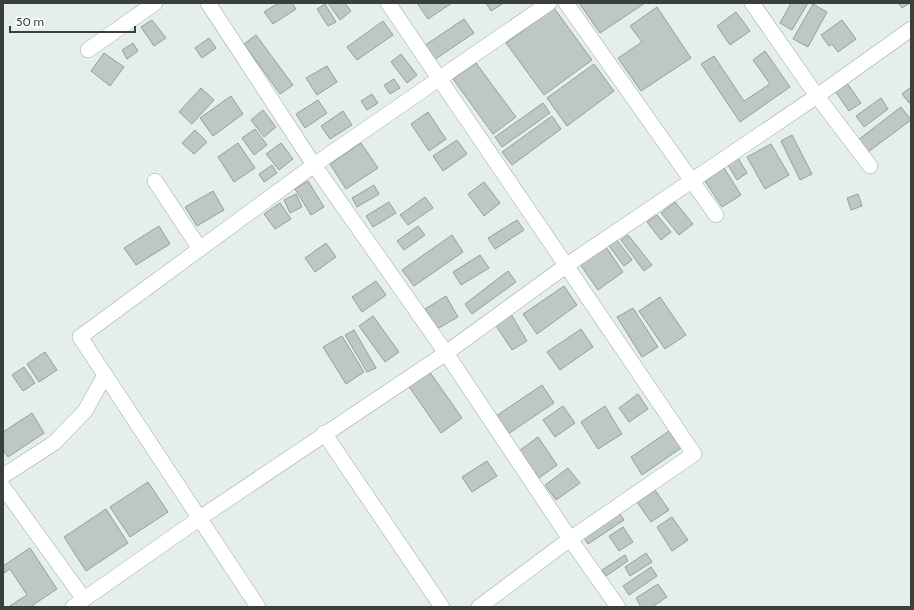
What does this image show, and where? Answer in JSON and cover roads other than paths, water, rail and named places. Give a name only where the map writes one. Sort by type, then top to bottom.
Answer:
[{"type":"street","points":[[88,50],[155,3]]},
{"type":"street","points":[[208,3],[314,165],[446,352],[570,539],[618,607]]},
{"type":"street","points":[[388,3],[694,454],[570,539],[479,607]]},
{"type":"street","points":[[258,607],[80,337],[314,165],[550,3]]},
{"type":"street","points":[[566,3],[691,182],[716,215]]},
{"type":"street","points":[[752,3],[817,96],[870,166]]},
{"type":"street","points":[[3,487],[79,603],[324,433],[446,352],[567,265],[817,96],[911,29]]},
{"type":"street","points":[[154,182],[200,249]]},
{"type":"street","points":[[3,476],[54,444],[85,411],[105,375]]},
{"type":"street","points":[[324,433],[442,607]]}]
